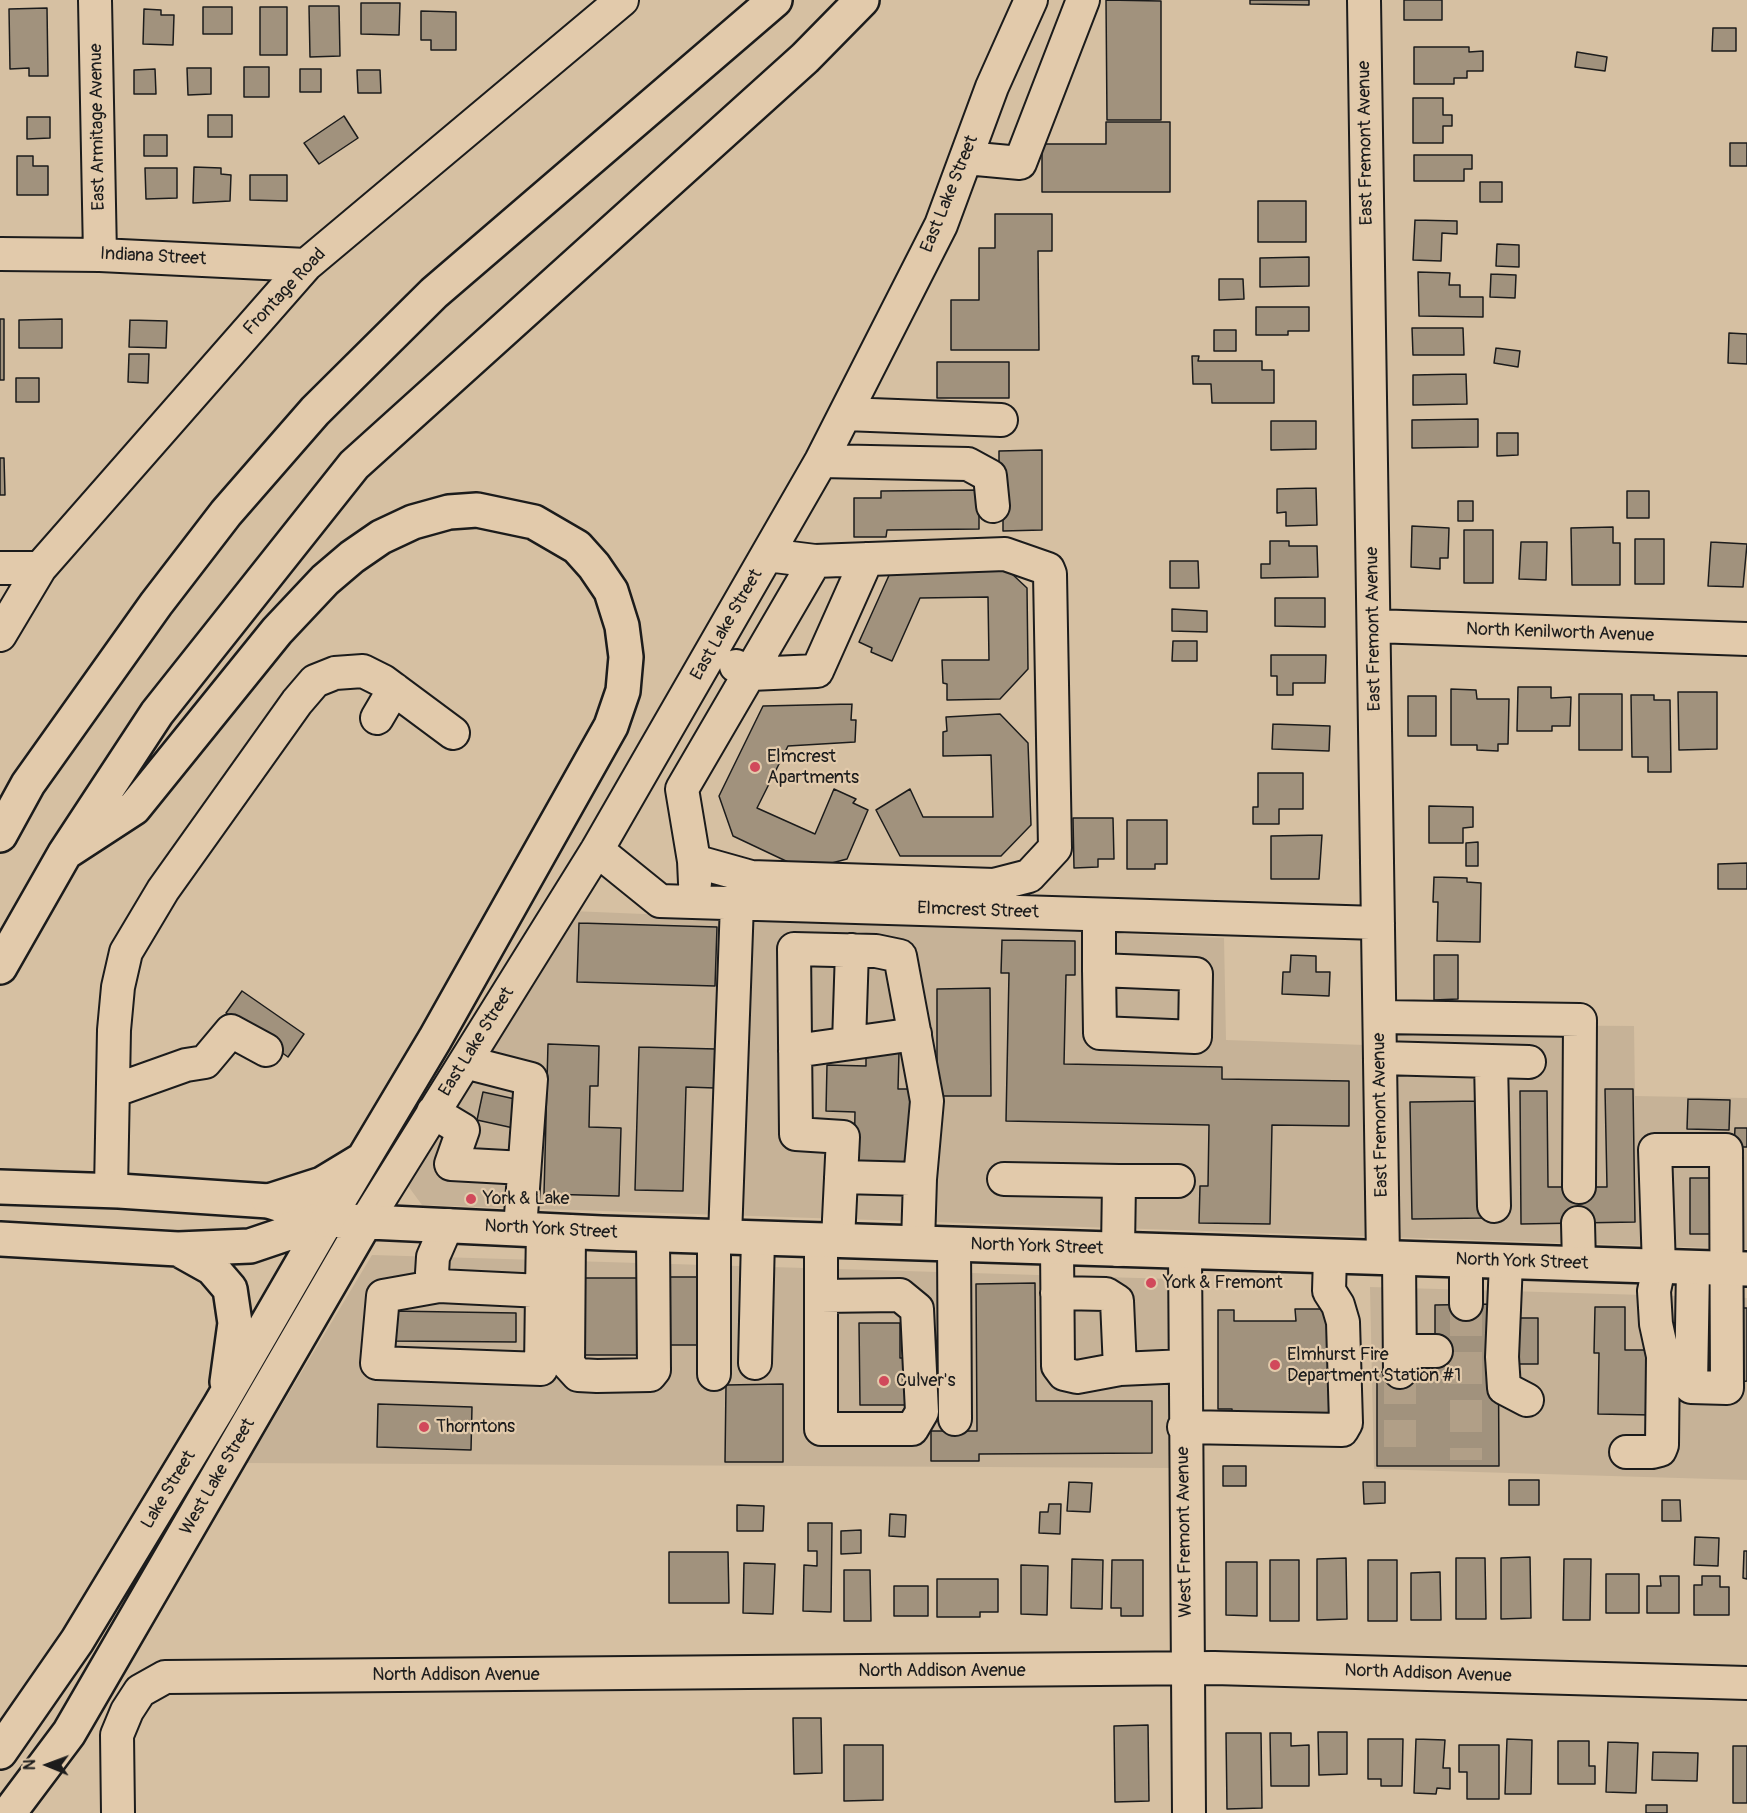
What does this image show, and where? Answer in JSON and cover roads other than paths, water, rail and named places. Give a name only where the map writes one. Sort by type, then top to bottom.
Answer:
[{"type":"main road","points":[[0,835],[28,784],[156,604],[226,513],[315,411],[434,293],[775,0]]},
{"type":"main road","points":[[0,967],[64,853],[157,713],[354,465],[805,58],[862,0]]},
{"type":"main road","name":"Lake Street","points":[[0,1752],[77,1641],[220,1405],[435,1039],[611,726],[623,691],[626,657],[622,626],[611,591],[577,547],[534,522],[477,510],[440,514],[413,522],[381,537],[325,580],[277,632],[134,808],[64,853]]},
{"type":"main road","points":[[269,1201],[322,1184],[364,1158]]},
{"type":"main road","name":"North York Street","points":[[0,1187],[111,1190],[269,1201],[327,1220],[653,1235],[1736,1269]]},
{"type":"main road","name":"North York Street","points":[[0,1239],[178,1249],[250,1246],[327,1220]]},
{"type":"main road","name":"West Lake Street","points":[[9,1813],[69,1733],[366,1221]]},
{"type":"main road","points":[[178,1249],[212,1268],[230,1289],[235,1323],[226,1383],[220,1405]]},
{"type":"street","name":"East Armitage Avenue","points":[[95,0],[100,255]]},
{"type":"street","name":"Frontage Road","points":[[0,635],[40,568],[306,265],[622,0]]},
{"type":"street","name":"East Lake Street","points":[[366,1221],[597,850],[821,461],[941,225],[992,87],[1031,0]]},
{"type":"street","points":[[966,158],[1020,163],[1083,0]]},
{"type":"street","name":"East Fremont Avenue","points":[[1364,0],[1380,1058],[1391,1258],[1400,1362],[1436,1352]]},
{"type":"street","name":"Indiana Street","points":[[0,254],[100,255],[306,265]]},
{"type":"street","points":[[845,414],[1001,420]]},
{"type":"street","points":[[821,461],[968,464],[990,476],[993,506]]},
{"type":"street","points":[[694,861],[751,878],[994,885],[1029,876],[1055,848],[1050,574],[1048,569],[1005,554],[815,561],[767,555]]},
{"type":"street","points":[[711,652],[751,674],[817,671],[867,559]]},
{"type":"street","points":[[696,902],[694,861],[682,789],[815,561]]},
{"type":"street","points":[[0,568],[40,568]]},
{"type":"street","name":"North Kenilworth Avenue","points":[[1374,626],[1747,639]]},
{"type":"street","points":[[111,1190],[114,1030],[118,987],[126,952],[163,890],[315,681],[335,673],[363,671],[394,689],[453,733]]},
{"type":"street","points":[[377,718],[394,689]]},
{"type":"street","name":"Elmcrest Street","points":[[597,850],[660,901],[1378,923]]},
{"type":"street","points":[[1029,876],[1041,913]]},
{"type":"street","points":[[714,1374],[737,903]]},
{"type":"street","points":[[849,1043],[873,908]]},
{"type":"street","points":[[1099,915],[1100,970]]},
{"type":"street","points":[[821,1296],[900,1295],[917,1309],[922,1412],[912,1429],[822,1429],[821,1296],[841,1177],[843,1137],[796,1134],[794,949],[864,951],[900,956],[927,1101],[920,1179],[918,1243]]},
{"type":"street","points":[[1380,1017],[1580,1020],[1579,1187]]},
{"type":"street","points":[[113,1091],[186,1065],[205,1062],[231,1031],[266,1050]]},
{"type":"street","points":[[795,1051],[915,1034]]},
{"type":"street","points":[[1380,1058],[1529,1062]]},
{"type":"street","points":[[1491,1061],[1494,1206]]},
{"type":"street","points":[[465,1062],[531,1079],[524,1168],[544,1230],[568,1364],[578,1375],[650,1375],[654,1370],[653,1235]]},
{"type":"street","points":[[434,1112],[463,1130],[451,1164],[524,1168]]},
{"type":"street","points":[[1626,1452],[1652,1452],[1660,1450],[1662,1445],[1663,1356],[1656,1324],[1654,1291],[1659,1267],[1656,1150],[1726,1149],[1736,1269],[1727,1388],[1691,1387],[1693,1268]]},
{"type":"street","points":[[841,1177],[920,1179]]},
{"type":"street","points":[[1004,1179],[1178,1181]]},
{"type":"street","points":[[1118,1250],[1119,1181]]},
{"type":"street","points":[[1578,1223],[1579,1264]]},
{"type":"street","points":[[439,1286],[450,1272],[452,1256],[447,1225]]},
{"type":"street","points":[[542,1291],[439,1286],[383,1296],[377,1364],[541,1369],[544,1230]]},
{"type":"street","points":[[755,1363],[758,1238]]},
{"type":"street","points":[[954,1244],[955,1419]]},
{"type":"street","points":[[1057,1247],[1058,1366],[1064,1374],[1077,1377],[1120,1369],[1185,1366]]},
{"type":"street","name":"West Fremont Avenue","points":[[1185,1251],[1184,1427],[1188,1813]]},
{"type":"street","points":[[1184,1427],[1342,1430],[1346,1423],[1343,1322],[1338,1305],[1329,1291],[1329,1256]]},
{"type":"street","points":[[1466,1260],[1466,1304]]},
{"type":"street","points":[[1506,1262],[1502,1357],[1504,1388],[1527,1400]]},
{"type":"street","points":[[1057,1293],[1106,1294],[1117,1301],[1120,1369]]},
{"type":"street","name":"North Addison Avenue","points":[[118,1813],[117,1735],[127,1711],[140,1691],[165,1677],[1187,1669],[1747,1683]]},
{"type":"tunnel","points":[[1466,1304],[1466,1460]]},
{"type":"tunnel","points":[[1400,1372],[1400,1447]]},
{"type":"place","name":"Elmcrest Apartments","points":[[755,767]]},
{"type":"place","name":"York & Lake","points":[[471,1199]]},
{"type":"place","name":"York & Fremont","points":[[1151,1283]]},
{"type":"place","name":"Elmhurst Fire Department Station #1","points":[[1275,1365]]},
{"type":"place","name":"Culver's","points":[[884,1381]]},
{"type":"place","name":"Thorntons","points":[[424,1427]]}]
